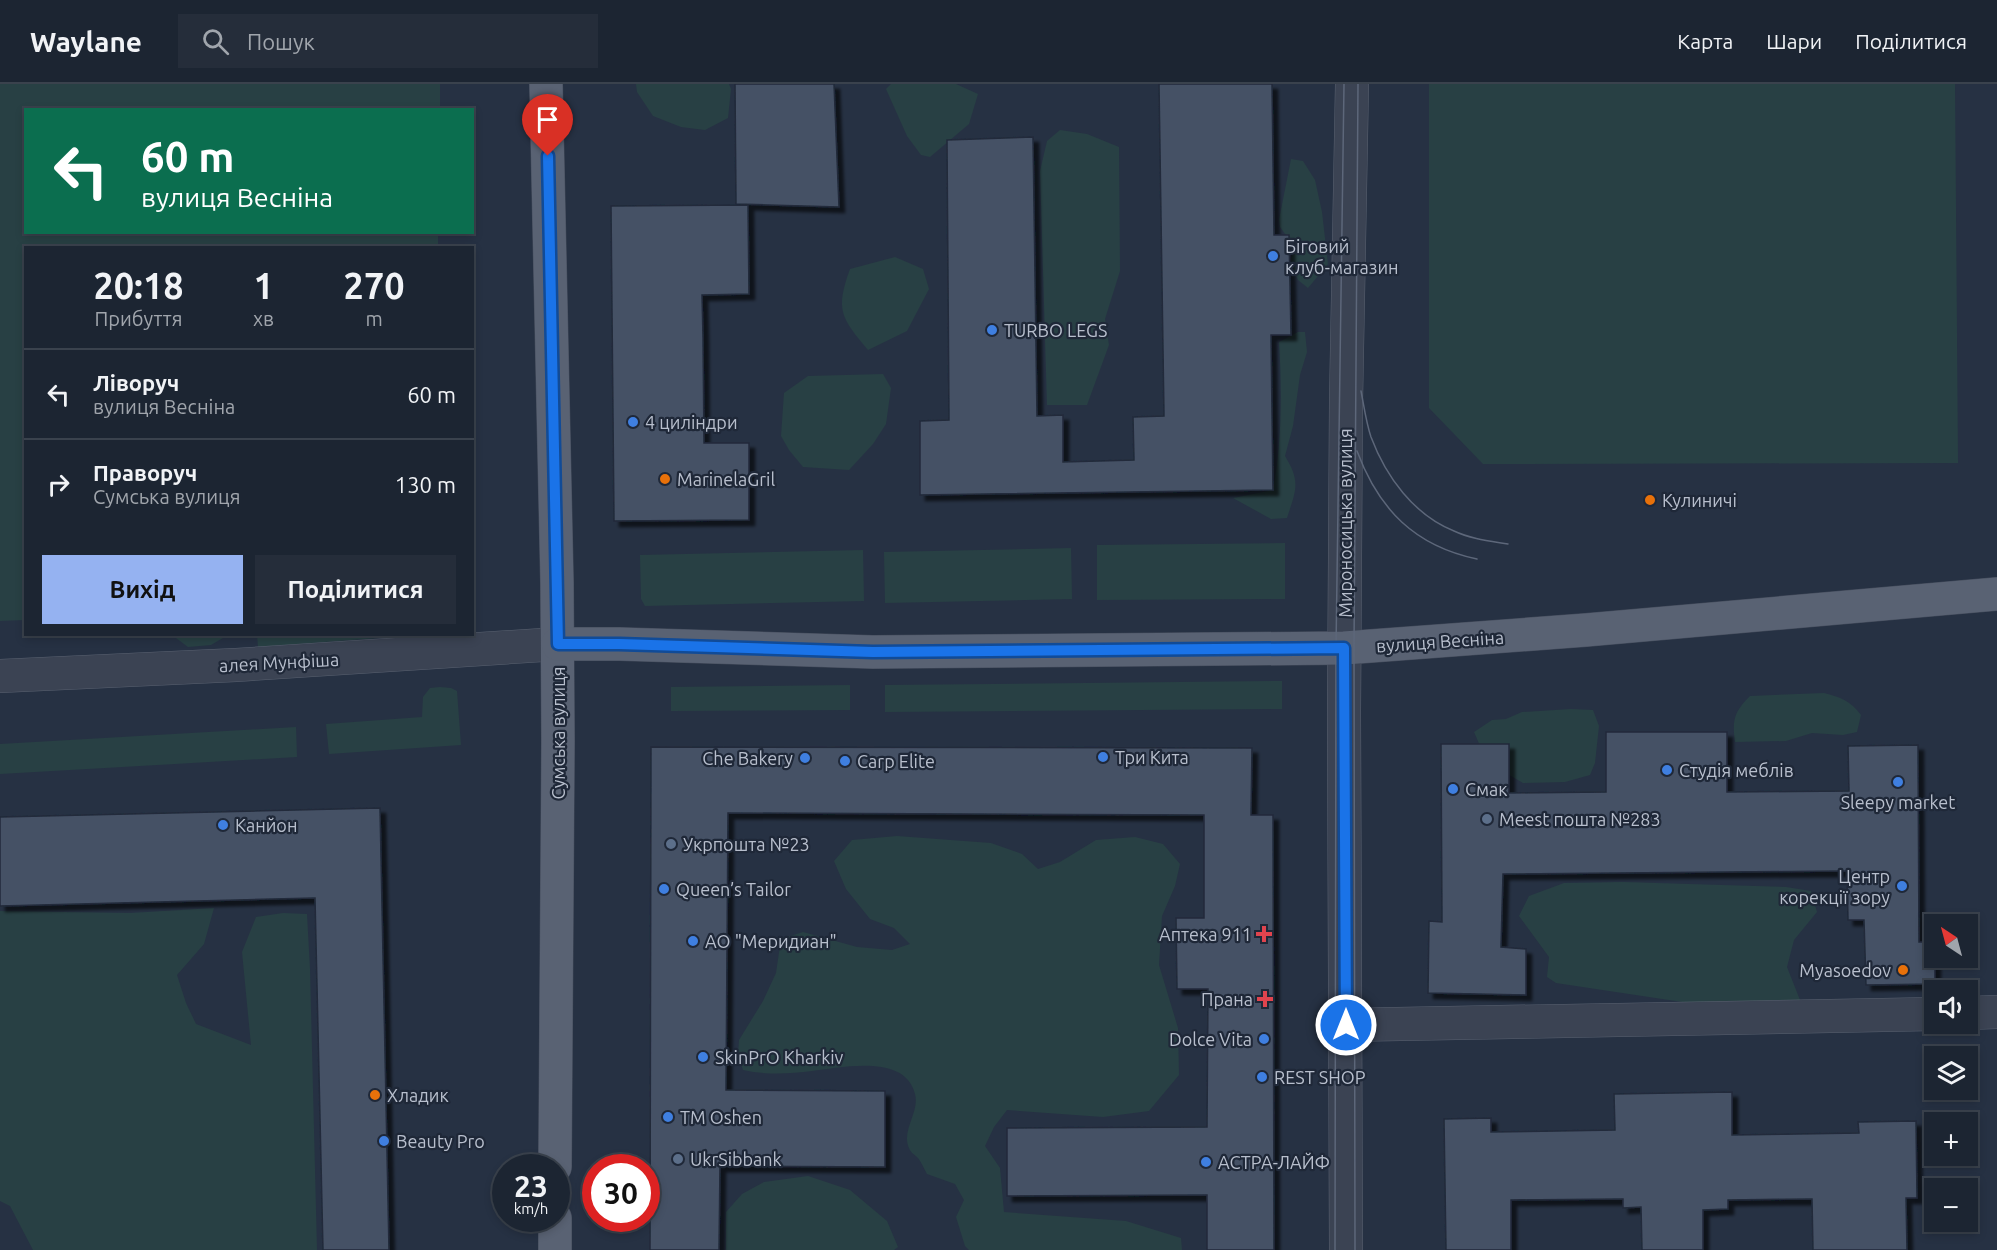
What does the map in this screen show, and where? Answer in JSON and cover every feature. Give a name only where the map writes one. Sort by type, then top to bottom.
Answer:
[{"type":"main road","name":"Сумська вулиця","points":[[546,84],[558,644],[555,1154]]},
{"type":"main road","name":"вулиця Весніна","points":[[558,644],[873,652],[1344,648],[1598,629],[1997,594]]},
{"type":"main road","points":[[555,1232],[555,1250]]},
{"type":"street","name":"Мироносицька вулиця","points":[[1346,1250],[1344,648],[1352,84]]},
{"type":"street","name":"алея Мунфіша","points":[[0,676],[247,664],[558,644]]},
{"type":"street","points":[[1978,1013],[1997,1012]]},
{"type":"street","points":[[1346,1025],[1924,1014]]},
{"type":"green space","points":[[0,84],[440,84],[440,108],[24,108],[24,234],[438,234],[438,246],[24,246],[24,620],[0,621]]},
{"type":"green space","points":[[636,84],[729,84],[731,89],[728,118],[705,130],[681,127],[653,116],[637,92]]},
{"type":"green space","points":[[891,84],[956,84],[978,94],[969,124],[930,157],[921,155],[907,136],[886,89]]},
{"type":"green space","points":[[1429,84],[1955,84],[1958,463],[1483,464],[1429,408]]},
{"type":"green space","points":[[1060,130],[1087,134],[1119,147],[1120,271],[1105,319],[1109,345],[1087,405],[1047,405],[1040,171],[1047,141]]},
{"type":"green space","points":[[1291,159],[1303,161],[1315,180],[1322,212],[1328,264],[1308,288],[1298,280],[1290,263],[1294,246],[1280,227],[1279,220]]},
{"type":"green space","points":[[895,257],[923,269],[929,289],[907,331],[868,350],[852,330],[843,313],[845,283],[850,269]]},
{"type":"green space","points":[[1298,332],[1305,332],[1307,352],[1300,375],[1293,426],[1285,456],[1295,480],[1295,493],[1287,518],[1271,519],[1233,498],[1273,490],[1280,416],[1279,342]]},
{"type":"green space","points":[[883,374],[891,388],[886,424],[873,444],[849,470],[803,467],[781,436],[784,393],[808,376]]},
{"type":"green space","points":[[1285,543],[1285,599],[1097,600],[1097,545]]},
{"type":"green space","points":[[1071,548],[1072,599],[885,603],[884,552]]},
{"type":"green space","points":[[863,550],[864,601],[645,606],[641,599],[640,555]]},
{"type":"green space","points":[[173,636],[226,636],[211,645],[188,647]]},
{"type":"green space","points":[[257,636],[404,636],[258,647]]},
{"type":"green space","points":[[1282,681],[1282,709],[885,712],[885,685]]},
{"type":"green space","points":[[850,685],[850,710],[671,711],[671,687]]},
{"type":"green space","points":[[440,687],[457,691],[461,745],[329,754],[326,724],[422,717],[423,697],[430,688]]},
{"type":"green space","points":[[1824,693],[1845,700],[1857,710],[1861,715],[1857,732],[1843,735],[1812,733],[1786,741],[1735,742],[1735,717],[1750,696]]},
{"type":"green space","points":[[1593,710],[1599,726],[1595,763],[1590,775],[1565,782],[1523,783],[1487,762],[1474,732],[1492,720],[1506,719],[1522,712]]},
{"type":"green space","points":[[296,727],[297,757],[0,774],[0,744]]},
{"type":"green space","points":[[897,836],[991,843],[1022,854],[1038,869],[1060,862],[1096,840],[1135,837],[1163,844],[1180,864],[1175,886],[1162,916],[1159,965],[1178,1028],[1179,1075],[1149,1111],[1103,1117],[1007,1110],[994,1127],[985,1146],[1000,1168],[1004,1212],[1126,1221],[1181,1238],[1182,1250],[969,1250],[965,1246],[956,1217],[964,1200],[955,1184],[927,1174],[910,1149],[907,1134],[915,1107],[915,1094],[909,1081],[899,1073],[871,1066],[786,1073],[760,1073],[743,1070],[738,1056],[739,1040],[763,1001],[776,973],[781,939],[803,932],[857,947],[892,950],[910,944],[894,928],[870,919],[846,889],[834,861],[852,840]]},
{"type":"green space","points":[[1623,882],[1786,887],[1811,891],[1817,912],[1794,940],[1787,967],[1800,1000],[1722,1008],[1556,983],[1547,977],[1549,957],[1519,916],[1529,896],[1564,883]]},
{"type":"green space","points":[[214,908],[204,944],[177,975],[196,1024],[251,1045],[242,952],[256,917],[283,913],[307,914],[317,1250],[33,1250],[10,1206],[0,1201],[0,911],[130,913]]},
{"type":"green space","points":[[808,1176],[850,1190],[887,1221],[898,1247],[894,1250],[726,1250],[726,1212],[742,1194],[764,1182]]},
{"type":"building","points":[[735,84],[834,84],[839,207],[736,204]]},
{"type":"building","points":[[1159,84],[1272,84],[1274,235],[1289,235],[1291,335],[1271,335],[1273,490],[920,495],[920,421],[949,420],[947,140],[1033,137],[1037,416],[1063,415],[1063,462],[1134,460],[1133,417],[1164,416]]},
{"type":"building","points":[[748,205],[749,294],[702,295],[704,443],[749,443],[749,520],[614,521],[611,206]]},
{"type":"building","points":[[1606,732],[1727,732],[1727,792],[1849,791],[1848,746],[1918,745],[1919,942],[1924,942],[1924,968],[1935,968],[1935,980],[1924,980],[1924,984],[1866,985],[1864,920],[1848,920],[1847,871],[1503,874],[1501,947],[1526,949],[1526,995],[1428,993],[1429,921],[1442,922],[1441,744],[1509,744],[1509,793],[1606,792]]},
{"type":"building","points":[[651,747],[1252,748],[1251,815],[1273,815],[1274,1250],[1207,1250],[1207,1195],[1007,1196],[1007,1128],[1207,1127],[1208,989],[1177,989],[1176,918],[1204,918],[1204,815],[728,813],[726,1090],[885,1091],[885,1167],[720,1166],[719,1250],[650,1250],[650,1232],[660,1232],[660,1154],[650,1154]]},
{"type":"building","points":[[380,808],[389,1250],[323,1250],[315,898],[0,906],[0,817]]},
{"type":"building","points":[[1732,1092],[1732,1135],[1859,1133],[1858,1122],[1916,1121],[1917,1198],[1906,1198],[1907,1250],[1813,1250],[1812,1199],[1728,1200],[1728,1209],[1703,1210],[1703,1250],[1642,1250],[1641,1207],[1623,1208],[1623,1199],[1511,1200],[1511,1250],[1446,1250],[1444,1119],[1491,1118],[1491,1132],[1615,1130],[1614,1094]]},
{"type":"tram line","points":[[1335,1250],[1336,648],[1344,84]]},
{"type":"tram line","points":[[1355,1250],[1354,647],[1358,84]]},
{"type":"tram line","points":[[1361,391],[1366,420],[1377,452],[1393,480],[1414,505],[1440,524],[1460,534],[1508,544]]},
{"type":"tram line","points":[[1357,451],[1376,491],[1402,522],[1435,545],[1477,559]]},
{"type":"place","name":"Біговий клуб-магазин","points":[[1273,256]]},
{"type":"place","name":"TURBO LEGS","points":[[992,330]]},
{"type":"place","name":"4 циліндри","points":[[633,422]]},
{"type":"place","name":"MarinelaGril","points":[[665,479]]},
{"type":"place","name":"Кулиничі","points":[[1650,500]]},
{"type":"place","name":"Три Кита","points":[[1103,757]]},
{"type":"place","name":"Che Bakery","points":[[805,758]]},
{"type":"place","name":"Carp Elite","points":[[845,761]]},
{"type":"place","name":"Студія меблів","points":[[1667,770]]},
{"type":"place","name":"Sleepy market","points":[[1898,782]]},
{"type":"place","name":"Смак","points":[[1453,789]]},
{"type":"place","name":"Meest пошта №283","points":[[1487,819]]},
{"type":"place","name":"Канйон","points":[[223,825]]},
{"type":"place","name":"Укрпошта №23","points":[[671,844]]},
{"type":"place","name":"Центр корекції зору","points":[[1902,886]]},
{"type":"place","name":"Queen’s Tailor","points":[[664,889]]},
{"type":"place","name":"Аптека 911","points":[[1264,934]]},
{"type":"place","name":"АО \"Меридиан\"","points":[[693,941]]},
{"type":"place","name":"Myasoedov","points":[[1903,970]]},
{"type":"place","name":"Прана","points":[[1265,999]]},
{"type":"place","name":"Dolce Vita","points":[[1264,1039]]},
{"type":"place","name":"SkinPrO Kharkiv","points":[[703,1057]]},
{"type":"place","name":"REST SHOP","points":[[1262,1077]]},
{"type":"place","name":"Хладик","points":[[375,1095]]},
{"type":"place","name":"TM Oshen","points":[[668,1117]]},
{"type":"place","name":"Beauty Pro","points":[[384,1141]]},
{"type":"place","name":"UkrSibbank","points":[[678,1159]]},
{"type":"place","name":"АСТРА-ЛАЙФ","points":[[1206,1162]]},
{"type":"route","points":[[548,156],[558,644],[873,652],[1344,648],[1346,1025]]}]
